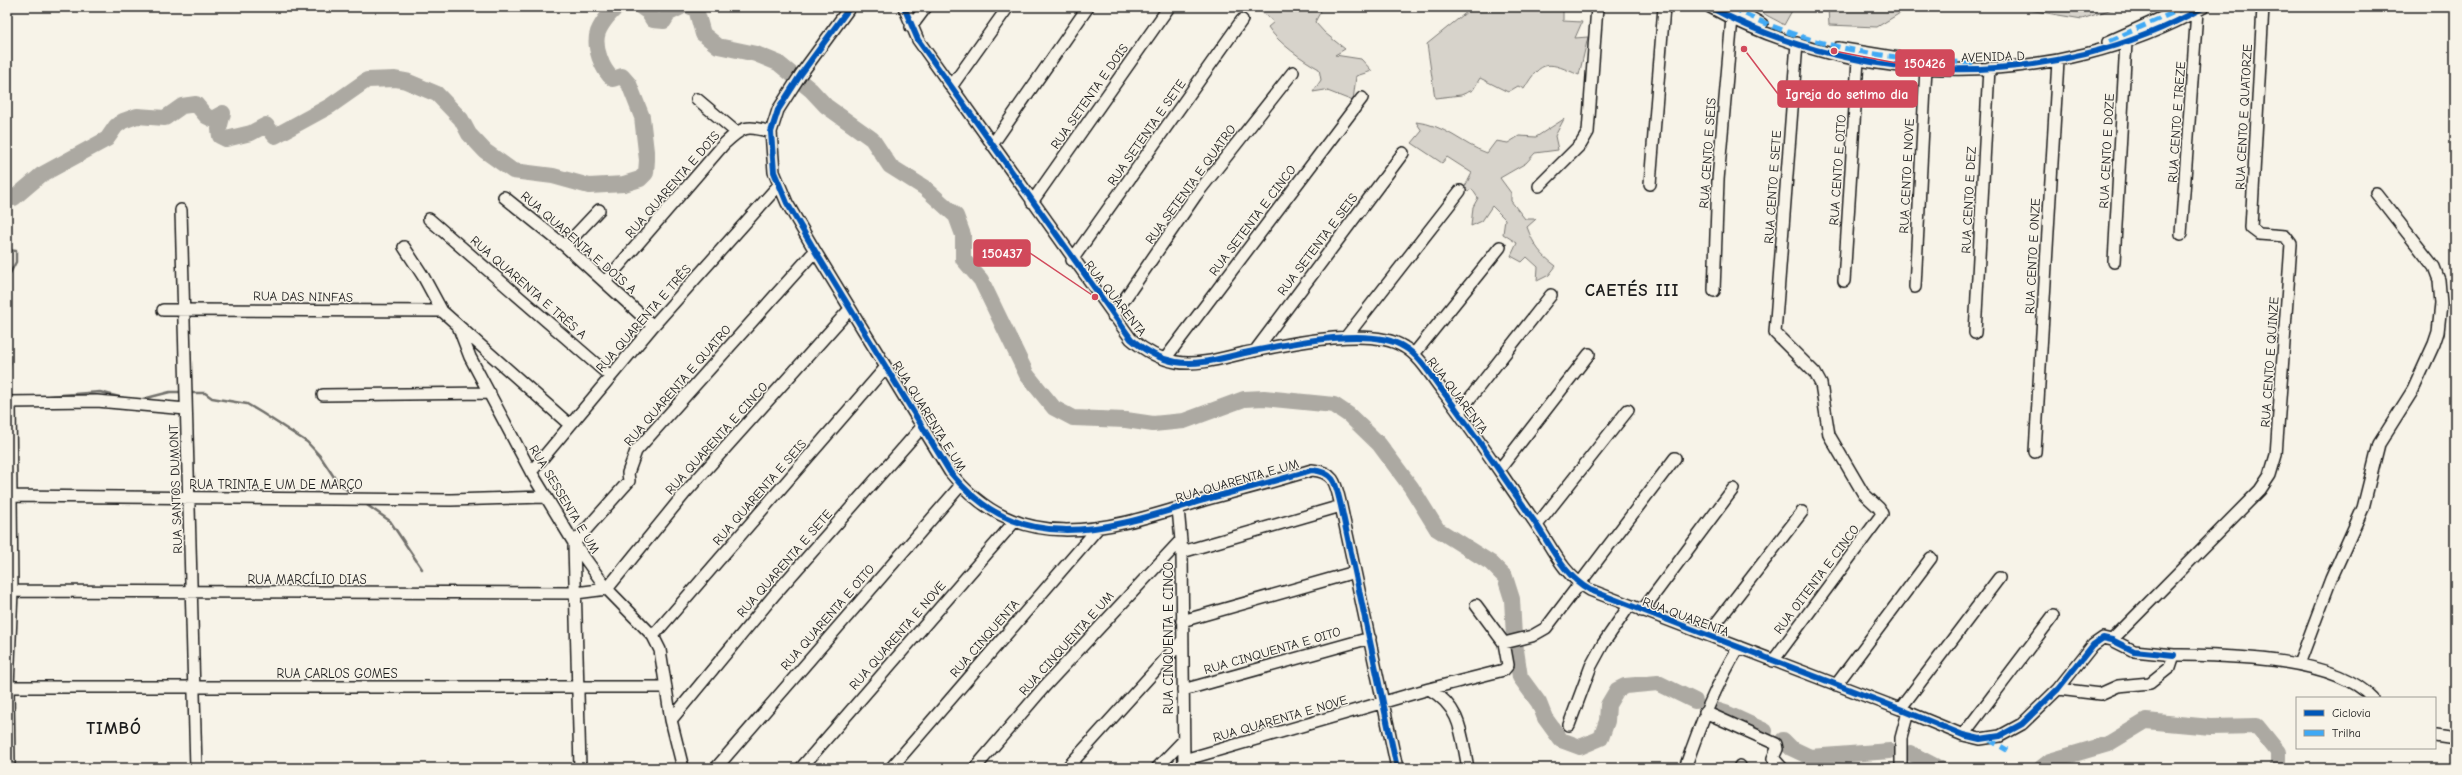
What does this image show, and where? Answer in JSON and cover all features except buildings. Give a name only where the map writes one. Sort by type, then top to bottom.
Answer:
[{"type":"street","name":"RUA QUARENTA E UM","points":[[850,7],[801,74],[778,110],[771,132],[774,172],[779,185],[815,251],[922,427],[960,485],[990,509],[1015,521],[1049,530],[1066,531],[1099,526],[1178,508],[1312,470],[1329,474],[1334,482],[1340,506],[1384,702],[1396,768]]},
{"type":"street","name":"RUA QUARENTA","points":[[904,7],[911,27],[1072,260],[1131,339],[1144,350],[1164,360],[1177,362],[1197,362],[1255,351],[1346,337],[1379,338],[1404,347],[1414,354],[1459,412],[1536,525],[1562,568],[1579,584],[1629,606],[1904,710],[1963,736],[1988,739],[2014,731],[2058,689]]},
{"type":"street","points":[[911,27],[926,7]]},
{"type":"street","points":[[952,87],[1008,7]]},
{"type":"street","points":[[992,145],[1088,7]]},
{"type":"street","name":"RUA SETENTA E DOIS","points":[[1032,202],[1169,7]]},
{"type":"street","points":[[1539,186],[1581,144],[1588,132],[1598,7]]},
{"type":"street","points":[[1650,184],[1664,7]]},
{"type":"street","name":"AVENIDA D","points":[[1710,7],[1732,12],[1815,43],[1867,54],[1921,61],[1998,64],[2089,50],[2186,7]]},
{"type":"street","name":"RUA CENTO E QUATORZE","points":[[2251,228],[2263,7]]},
{"type":"street","name":"AVENIDA D","points":[[1732,12],[1797,43],[1858,60],[1889,66],[1989,68],[2058,61],[2126,42],[2200,9]]},
{"type":"street","name":"RUA CENTO E TREZE","points":[[2181,234],[2200,9]]},
{"type":"street","name":"RUA CENTO E SEIS","points":[[1714,290],[1718,180],[1732,12]]},
{"type":"street","name":"RUA SETENTA E SETE","points":[[1072,260],[1242,20]]},
{"type":"street","name":"RUA CENTO E DOZE","points":[[2114,262],[2126,42]]},
{"type":"street","name":"RUA CENTO E SETE","points":[[1797,43],[1775,332],[1815,373],[1821,384],[1829,435],[1863,494],[1880,508],[1882,514]]},
{"type":"street","name":"RUA CENTO E OITO","points":[[1844,280],[1858,60]]},
{"type":"street","name":"RUA CENTO E ONZE","points":[[2035,452],[2058,61]]},
{"type":"street","name":"RUA CENTO E NOVE","points":[[1915,287],[1926,67]]},
{"type":"street","name":"RUA CENTO E DEZ","points":[[1975,333],[1989,68]]},
{"type":"street","name":"RUA SETENTA E QUATRO","points":[[1113,316],[1196,195],[1293,72]]},
{"type":"street","name":"RUA SETENTA E CINCO","points":[[1164,360],[1362,98]]},
{"type":"street","points":[[697,99],[736,132]]},
{"type":"street","name":"RUA QUARENTA E DOIS","points":[[605,282],[736,132],[748,127],[771,132]]},
{"type":"street","name":"RUA SETENTA E SEIS","points":[[1255,351],[1403,153]]},
{"type":"street","name":"RUA QUARENTA E TRÊS","points":[[531,472],[653,326],[779,185]]},
{"type":"street","points":[[1346,337],[1460,191]]},
{"type":"street","points":[[2299,664],[2331,579],[2363,508],[2379,444],[2413,390],[2438,332],[2441,297],[2434,267],[2376,193]]},
{"type":"street","name":"RUA QUARENTA E DOIS A","points":[[504,197],[565,246],[653,326]]},
{"type":"street","name":"RUA SANTOS DUMONT","points":[[181,210],[196,768]]},
{"type":"street","points":[[565,246],[599,210]]},
{"type":"street","name":"RUA QUARENTA E TRÊS A","points":[[429,219],[610,376]]},
{"type":"street","name":"RUA CENTO E QUINZE","points":[[2112,640],[2260,490],[2273,466],[2281,403],[2290,240],[2285,236],[2259,234],[2251,228]]},
{"type":"street","name":"RUA SESSENTA E UM","points":[[404,247],[423,276],[442,312],[458,326],[470,357],[531,472],[574,543],[607,589],[653,636],[660,650],[671,720],[683,768]]},
{"type":"street","points":[[1414,354],[1500,247]]},
{"type":"street","name":"RUA QUARENTA E QUATRO","points":[[574,543],[629,481],[628,473],[636,451],[815,251]]},
{"type":"street","points":[[1459,412],[1551,295]]},
{"type":"street","name":"RUA QUARENTA E CINCO","points":[[607,589],[685,493],[850,309]]},
{"type":"street","name":"RUA DAS NINFAS","points":[[163,310],[442,312]]},
{"type":"street","points":[[458,326],[570,425]]},
{"type":"street","points":[[1499,470],[1588,354]]},
{"type":"street","name":"RUA QUARENTA E SEIS","points":[[653,636],[886,367]]},
{"type":"street","points":[[323,395],[490,393]]},
{"type":"street","points":[[9,768],[9,402],[97,402],[186,406]]},
{"type":"street","points":[[1536,525],[1628,410]]},
{"type":"street","name":"RUA QUARENTA E SETE","points":[[671,720],[775,594],[922,427]]},
{"type":"street","points":[[1476,605],[1504,643],[1532,636],[1546,628],[1675,458]]},
{"type":"street","name":"RUA QUARENTA E OITO","points":[[716,768],[960,485]]},
{"type":"street","points":[[1642,611],[1733,489]]},
{"type":"street","name":"RUA TRINTA E UM DE MARÇO","points":[[9,496],[367,498],[451,500],[545,496]]},
{"type":"street","points":[[1182,552],[1340,506]]},
{"type":"street","name":"RUA CINQUENTA E CINCO","points":[[1178,508],[1182,552],[1184,764]]},
{"type":"street","points":[[1707,635],[1802,512]]},
{"type":"street","name":"RUA OITENTA E CINCO","points":[[1773,661],[1882,514]]},
{"type":"street","name":"RUA QUARENTA E NOVE","points":[[801,768],[1015,521]]},
{"type":"street","name":"RUA CINQUENTA","points":[[891,768],[1099,526]]},
{"type":"street","name":"RUA CINQUENTA E UM","points":[[975,768],[1045,686],[1181,540]]},
{"type":"street","points":[[574,543],[580,768]]},
{"type":"street","points":[[1836,685],[1931,558]]},
{"type":"street","points":[[1182,621],[1355,572]]},
{"type":"street","points":[[1901,768],[1901,738],[1904,710],[1999,578]]},
{"type":"street","name":"RUA MARCÍLIO DIAS","points":[[10,591],[576,593],[607,589]]},
{"type":"street","points":[[1569,726],[1591,666],[1603,644],[1629,606]]},
{"type":"street","points":[[1963,736],[2053,616]]},
{"type":"street","name":"RUA CINQUENTA E OITO","points":[[1183,690],[1370,638]]},
{"type":"street","points":[[2058,689],[2098,641],[2103,638],[2112,640],[2134,651],[2174,655],[2246,658],[2299,664],[2335,674],[2357,685],[2371,697]]},
{"type":"street","points":[[1067,768],[1182,642]]},
{"type":"street","name":"RUA QUARENTA E NOVE","points":[[1184,764],[1384,702],[1504,670],[1508,665],[1504,643]]},
{"type":"street","points":[[1685,768],[1705,712],[1721,677],[1740,647]]},
{"type":"street","points":[[2058,689],[2100,694],[2118,686],[2150,683],[2170,667],[2174,655]]},
{"type":"street","name":"RUA CARLOS GOMES","points":[[8,687],[666,687]]},
{"type":"street","points":[[1429,689],[1449,704],[1458,718],[1468,768]]},
{"type":"street","points":[[1705,712],[1776,744],[1778,749],[1773,760],[1782,768]]},
{"type":"street","points":[[2436,736],[2455,739]]},
{"type":"street","points":[[1157,768],[1183,741]]},
{"type":"shaded area","points":[[1255,7],[1323,7],[1315,22],[1325,33],[1345,49],[1335,55],[1361,59],[1372,71],[1356,76],[1353,101],[1325,90],[1313,92],[1321,80],[1319,69],[1284,45],[1268,27],[1274,22]]},
{"type":"shaded area","points":[[1473,7],[1563,7],[1563,21],[1582,22],[1575,38],[1588,37],[1579,75],[1560,67],[1547,66],[1536,72],[1524,89],[1518,86],[1508,92],[1480,78],[1473,90],[1461,95],[1435,98],[1427,44]]},
{"type":"shaded area","points":[[1757,7],[1794,7],[1784,25],[1759,10]]},
{"type":"shaded area","points":[[1828,7],[1910,7],[1877,27],[1829,25]]},
{"type":"shaded area","points":[[2011,7],[2118,7],[2082,19]]},
{"type":"shaded area","points":[[1564,119],[1555,136],[1558,150],[1535,153],[1526,163],[1500,178],[1511,193],[1511,201],[1525,219],[1536,219],[1527,227],[1535,245],[1546,258],[1556,266],[1549,275],[1537,281],[1538,267],[1527,257],[1522,262],[1511,256],[1517,243],[1503,234],[1505,219],[1492,206],[1482,221],[1471,226],[1473,207],[1478,198],[1472,189],[1461,194],[1472,173],[1447,157],[1442,163],[1412,143],[1422,131],[1416,122],[1436,127],[1487,153],[1496,141],[1508,143],[1519,136],[1536,137]]},
{"type":"waterway","points":[[7,198],[14,198],[41,175],[107,139],[116,126],[123,121],[137,116],[165,118],[182,106],[196,104],[206,116],[212,119],[223,113],[219,129],[220,136],[226,139],[251,133],[266,125],[275,136],[330,106],[367,80],[395,79],[406,81],[437,94],[461,119],[469,134],[485,151],[513,171],[553,176],[589,186],[624,184],[640,179],[646,173],[647,160],[642,117],[629,84],[622,76],[613,79],[605,70],[597,44],[598,32],[601,25],[618,7]]},
{"type":"waterway","points":[[641,7],[648,12],[653,20],[664,21],[669,13],[681,7]]},
{"type":"waterway","points":[[691,7],[696,9],[703,34],[718,46],[756,54],[778,63],[811,90],[826,106],[872,139],[890,166],[925,188],[956,216],[963,235],[963,259],[981,280],[1027,375],[1054,408],[1073,418],[1126,420],[1153,424],[1184,421],[1244,399],[1264,398],[1334,405],[1349,415],[1379,444],[1411,487],[1437,529],[1491,563],[1505,577],[1512,599],[1514,637]]},
{"type":"waterway","points":[[7,250],[16,251],[16,262],[7,279]]},
{"type":"waterway","points":[[7,336],[10,363],[7,381]]},
{"type":"waterway","points":[[7,389],[12,398]]},
{"type":"waterway","points":[[49,396],[100,392],[127,399]]},
{"type":"waterway","points":[[139,400],[170,392],[183,392]]},
{"type":"waterway","points":[[188,393],[205,393],[212,398],[247,404],[262,413],[307,442],[320,456],[334,477],[353,496]]},
{"type":"waterway","points":[[364,503],[390,521],[422,569]]},
{"type":"waterway","points":[[1515,643],[1520,677],[1539,703],[1545,718],[1561,740],[1580,747],[1601,738],[1607,721],[1608,705],[1617,690],[1625,686],[1658,683],[1695,701]]},
{"type":"waterway","points":[[1709,708],[1728,714],[1765,731]]},
{"type":"waterway","points":[[2041,768],[2050,761],[2108,744],[2146,721],[2211,727],[2257,726],[2278,752],[2278,768]]},
{"type":"waterway","points":[[1783,740],[1791,748],[1810,757],[1890,751]]},
{"type":"waterway","points":[[1910,753],[1939,768]]},
{"type":"marked path","points":[[1732,7],[1760,21],[1790,33],[1849,49],[1911,59],[1974,63]]},
{"type":"marked path","points":[[2109,41],[2186,7]]},
{"type":"marked path","points":[[1988,739],[2007,750]]},
{"type":"cycle path","points":[[850,7],[801,74],[778,110],[771,132],[774,172],[787,203],[815,251],[950,472],[978,500],[1007,518],[1037,527],[1069,530],[1102,527],[1135,520],[1312,470],[1320,471],[1326,474],[1334,481],[1338,492],[1397,768]]},
{"type":"cycle path","points":[[904,7],[918,40],[1131,339],[1141,347],[1157,356],[1169,361],[1184,363],[1210,361],[1303,342],[1349,337],[1389,341],[1404,347],[1420,361],[1454,406],[1534,521],[1558,559],[1580,584],[1590,590],[1900,709],[1963,735],[1980,739],[2000,736],[2022,724],[2058,689],[2093,645],[2103,638],[2112,640],[2134,651],[2174,655]]},
{"type":"cycle path","points":[[1710,7],[1768,34],[1830,53],[1893,65],[1957,69],[2022,66],[2085,54],[2146,34],[2204,7]]},
{"type":"place","name":"Igreja do setimo dia","points":[[1744,49]]},
{"type":"place","name":"150426","points":[[1834,51]]},
{"type":"place","name":"150437","points":[[1095,297]]},
{"type":"district","name":"CAETÉS III","points":[[1632,290]]},
{"type":"district","name":"TIMBÓ","points":[[114,728]]}]
